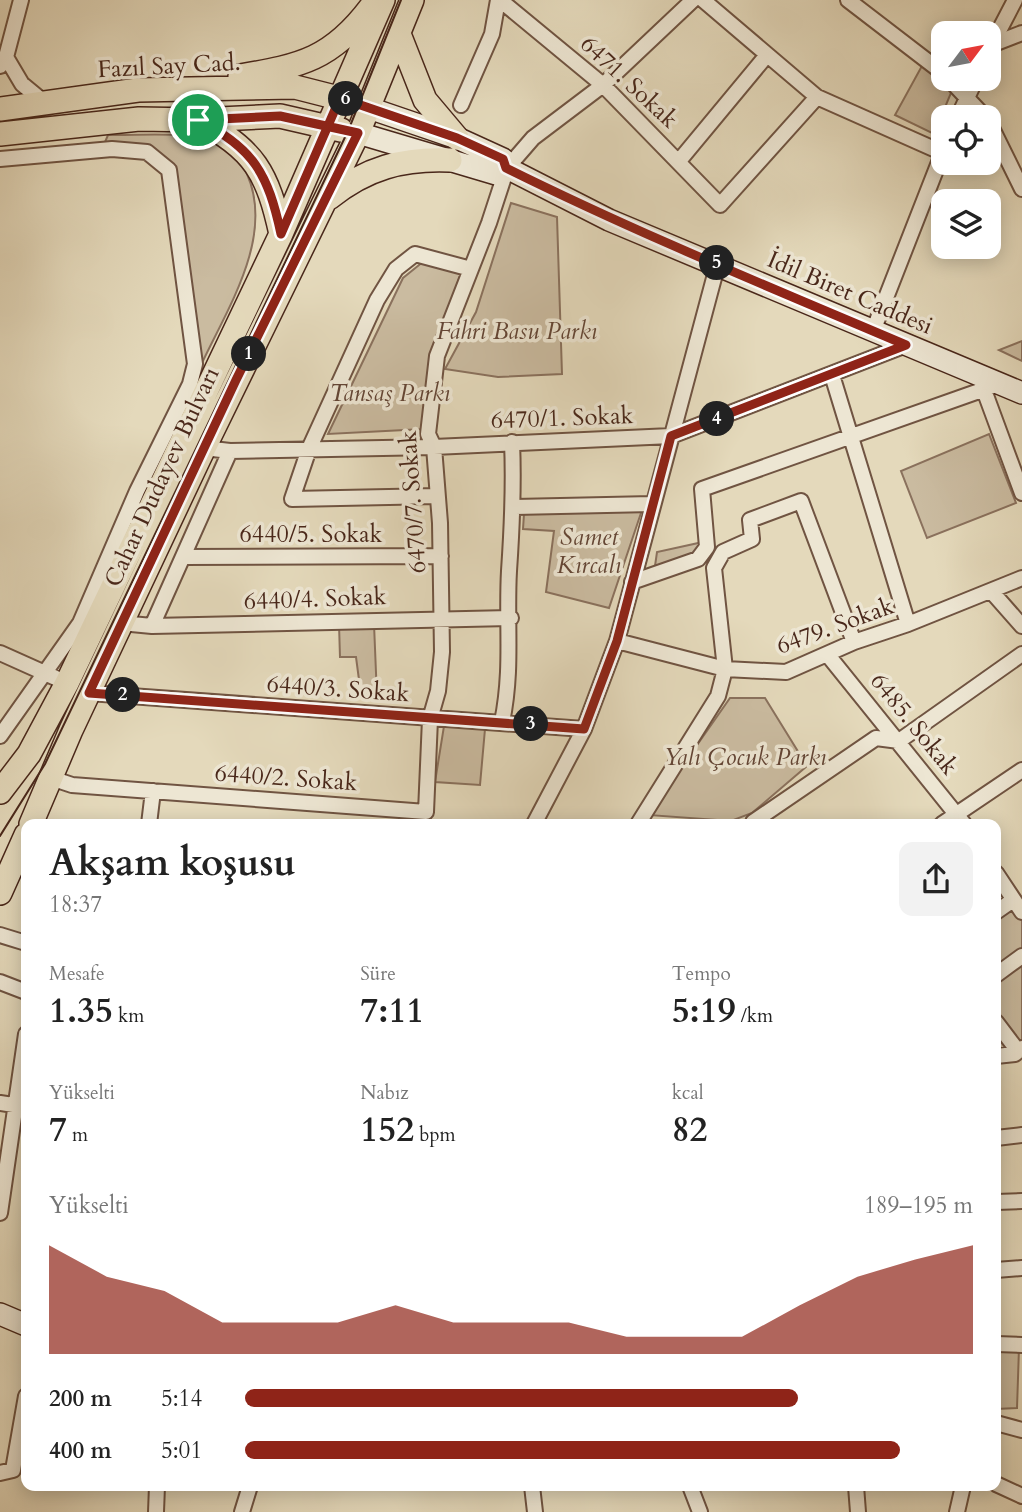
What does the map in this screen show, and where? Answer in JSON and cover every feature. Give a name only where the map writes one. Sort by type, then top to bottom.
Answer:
[{"type":"main road","points":[[154,90],[290,68],[322,56],[358,26],[377,0]]},
{"type":"main road","name":"Cahar Dudayev Bulvarı","points":[[0,792],[29,754],[67,683],[281,234],[383,0]]},
{"type":"main road","name":"Cahar Dudayev Bulvarı","points":[[33,819],[121,623],[358,133],[412,0]]},
{"type":"main road","points":[[400,33],[425,100],[457,138]]},
{"type":"main road","name":"Fazıl Say Cad.","points":[[0,109],[154,90],[295,87],[369,108]]},
{"type":"main road","points":[[0,134],[139,119],[198,120],[280,116],[358,133]]},
{"type":"main road","points":[[198,120],[225,134],[259,165],[273,199],[281,234]]},
{"type":"main road","points":[[324,202],[358,177],[381,166],[418,159],[450,160]]},
{"type":"main road","points":[[0,893],[19,871]]},
{"type":"street","points":[[21,0],[3,61],[22,84],[46,104]]},
{"type":"street","points":[[461,105],[492,34],[499,0]]},
{"type":"street","name":"6471. Sokak","points":[[499,0],[603,85],[719,205],[817,97]]},
{"type":"street","points":[[358,133],[496,174],[506,168],[533,138],[603,85],[693,0]]},
{"type":"street","points":[[703,0],[817,97],[931,148]]},
{"type":"street","points":[[1001,26],[1015,0]]},
{"type":"street","points":[[853,1],[931,63]]},
{"type":"street","points":[[1001,42],[1022,33]]},
{"type":"street","points":[[679,161],[767,55]]},
{"type":"street","points":[[961,91],[974,105]]},
{"type":"street","points":[[963,105],[970,91]]},
{"type":"street","name":"İdil Biret Caddesi","points":[[369,108],[457,138],[503,159],[506,168],[609,220],[718,263],[906,345],[991,387],[1022,393]]},
{"type":"street","points":[[1001,145],[1021,184]]},
{"type":"street","points":[[0,159],[112,149],[147,152],[169,170],[195,364],[190,384],[137,491],[80,623],[0,736]]},
{"type":"street","name":"6470/7. Sokak","points":[[430,719],[438,691],[443,618],[434,447],[428,434],[437,356],[506,168]]},
{"type":"street","points":[[873,331],[934,175]]},
{"type":"street","points":[[437,496],[292,499],[309,449],[377,300],[396,269],[415,254],[471,269]]},
{"type":"street","points":[[537,819],[584,729],[617,641],[718,263]]},
{"type":"street","name":"6470/1. Sokak","points":[[204,448],[230,451],[434,447],[671,436],[906,345]]},
{"type":"street","points":[[832,375],[908,624]]},
{"type":"street","points":[[632,582],[698,559],[708,547],[702,489],[991,387],[1022,493]]},
{"type":"street","points":[[502,722],[510,660],[509,572],[514,507],[512,442]]},
{"type":"street","points":[[152,626],[230,451]]},
{"type":"street","points":[[641,819],[718,696],[725,669],[714,568],[723,552],[752,540],[750,520],[801,501],[854,642]]},
{"type":"street","points":[[514,507],[652,504]]},
{"type":"street","name":"6440/5. Sokak","points":[[183,558],[440,556]]},
{"type":"street","name":"6479. Sokak","points":[[617,641],[725,669],[786,672],[854,642],[992,592],[1022,578]]},
{"type":"street","points":[[992,592],[1022,626]]},
{"type":"street","name":"6440/4. Sokak","points":[[121,623],[152,626],[511,618]]},
{"type":"street","points":[[0,653],[67,683]]},
{"type":"street","name":"6485. Sokak","points":[[827,654],[960,819]]},
{"type":"street","points":[[757,819],[876,738],[899,741],[1022,654]]},
{"type":"street","name":"6440/3. Sokak","points":[[89,693],[584,729]]},
{"type":"street","name":"6440/2. Sokak","points":[[51,778],[72,785],[426,818],[430,719]]},
{"type":"street","points":[[960,819],[1022,770]]},
{"type":"street","points":[[150,819],[153,791]]},
{"type":"street","points":[[1001,880],[1018,906],[1001,911]]},
{"type":"street","points":[[0,935],[21,941]]},
{"type":"street","points":[[1001,971],[1022,956]]},
{"type":"street","points":[[0,982],[21,990]]},
{"type":"street","points":[[1001,1028],[1020,1050],[1001,1055]]},
{"type":"street","points":[[0,1103],[21,1106],[0,1213]]},
{"type":"street","points":[[1001,1137],[1022,1135]]},
{"type":"street","points":[[1001,1202],[1022,1201]]},
{"type":"street","points":[[1001,1270],[1022,1268]]},
{"type":"street","points":[[0,1314],[21,1323]]},
{"type":"street","points":[[1001,1344],[1022,1345]]},
{"type":"street","points":[[0,1473],[13,1470],[21,1424]]},
{"type":"street","points":[[1001,1424],[1022,1430]]},
{"type":"street","points":[[1001,1486],[1022,1496]]},
{"type":"street","points":[[156,1512],[157,1491]]},
{"type":"street","points":[[242,1512],[248,1491]]},
{"type":"street","points":[[533,1491],[535,1512]]},
{"type":"street","points":[[692,1491],[701,1512]]},
{"type":"street","points":[[856,1491],[858,1512]]},
{"type":"street","points":[[957,1512],[962,1491]]},
{"type":"green space","points":[[923,64],[931,70],[931,91],[952,91],[946,105],[931,105],[931,133],[895,115]]},
{"type":"green space","points":[[108,135],[187,136],[218,142],[235,153],[247,174],[254,198],[252,247],[234,297],[201,365],[176,177],[147,148],[105,142]]},
{"type":"green space","name":"Fahri Basu Parkı","points":[[511,203],[557,217],[562,374],[498,377],[445,369],[476,312]]},
{"type":"green space","name":"Tansaş Parkı","points":[[424,261],[461,273],[431,358],[424,429],[328,434],[403,278]]},
{"type":"green space","points":[[1022,341],[1022,361],[999,350]]},
{"type":"green space","points":[[989,434],[1016,503],[927,538],[901,471]]},
{"type":"green space","name":"Samet Kırcalı","points":[[642,510],[609,608],[546,592],[554,531],[523,529],[524,514]]},
{"type":"green space","points":[[703,542],[697,555],[655,566],[657,552]]},
{"type":"green space","points":[[339,624],[374,624],[377,697],[361,695],[356,657],[340,657]]},
{"type":"green space","name":"Yalı Çocuk Parkı","points":[[730,698],[765,698],[807,766],[752,813],[736,819],[648,815]]},
{"type":"green space","points":[[444,726],[485,729],[480,785],[435,782]]},
{"type":"green space","points":[[1013,900],[1022,912],[1022,1048],[1001,1054],[1001,908]]},
{"type":"green space","points":[[1001,1347],[1019,1348],[1017,1408],[1001,1409]]},
{"type":"tram line","points":[[0,836],[45,764],[348,131],[401,0]]},
{"type":"route","points":[[198,120],[225,134],[259,165],[267,180],[281,234],[329,126],[340,98],[457,138],[503,159],[506,168],[609,220],[718,263],[906,345],[671,436],[617,641],[584,729],[89,693],[236,380],[358,133],[329,126],[280,116],[198,120]]}]
